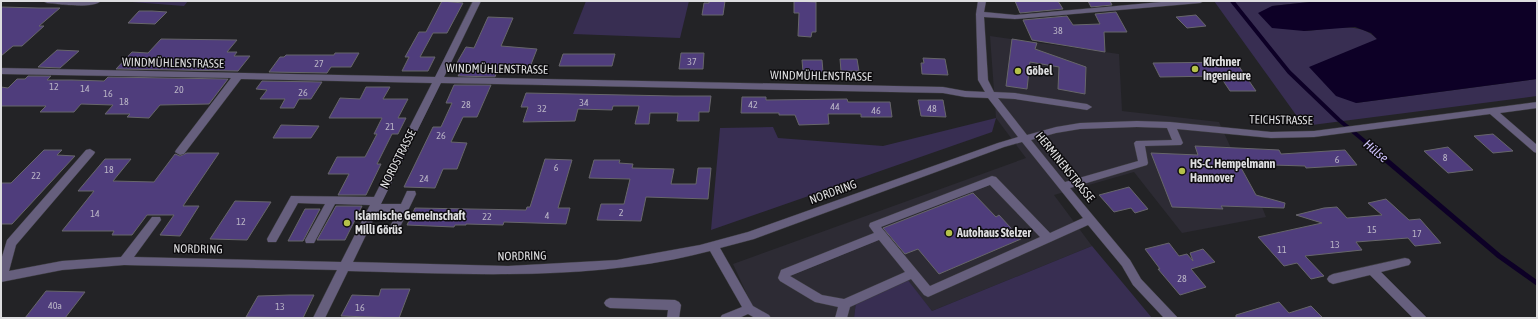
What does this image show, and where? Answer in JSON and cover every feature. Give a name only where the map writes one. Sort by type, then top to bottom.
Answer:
[{"type":"street","points":[[47,1],[79,3],[97,1]]},
{"type":"street","name":"NORDSTRASSE","points":[[319,318],[477,1]]},
{"type":"street","name":"HERMINENSTRASSE","points":[[982,1],[980,14],[983,80],[991,95],[1024,138],[1126,263],[1137,282],[1172,318]]},
{"type":"street","points":[[980,14],[1015,17],[1200,1]]},
{"type":"street","name":"WINDMÜHLENSTRASSE","points":[[1,71],[944,90],[965,94],[1015,96],[1087,108]]},
{"type":"street","points":[[180,152],[238,76]]},
{"type":"street","name":"TEICHSTRASSE","points":[[1024,138],[1080,126],[1118,124],[1170,125],[1271,135],[1314,134],[1537,105]]},
{"type":"street","points":[[1492,111],[1537,150]]},
{"type":"street","points":[[1064,186],[1143,163],[1139,143],[1178,143],[1170,125]]},
{"type":"street","name":"NORDRING","points":[[1,277],[43,268],[84,262],[124,261],[508,270],[576,267],[660,258],[750,236],[1024,138]]},
{"type":"street","points":[[1,277],[11,243],[90,152]]},
{"type":"street","points":[[1047,237],[992,180],[874,226],[928,292],[1047,237],[1091,219]]},
{"type":"street","points":[[395,227],[411,194]]},
{"type":"street","points":[[272,239],[295,200],[332,200],[404,208]]},
{"type":"street","points":[[310,240],[332,200]]},
{"type":"street","points":[[124,261],[156,220]]},
{"type":"street","points":[[881,234],[785,273],[784,278],[819,299],[845,304],[913,273]]},
{"type":"street","points":[[714,246],[749,309],[765,318]]},
{"type":"street","points":[[1333,279],[1405,262]]},
{"type":"street","points":[[1372,270],[1421,318]]},
{"type":"street","points":[[610,303],[675,304],[673,318]]},
{"type":"street","points":[[841,318],[845,304]]},
{"type":"street","points":[[726,318],[749,309]]},
{"type":"shaded area","points":[[119,1],[188,1],[184,6]]},
{"type":"shaded area","points":[[586,1],[689,1],[680,38],[573,34]]},
{"type":"shaded area","points":[[1214,1],[1319,1],[1272,6],[1304,31],[1352,28],[1370,33],[1377,39],[1356,103],[1537,79],[1537,96],[1304,126]]},
{"type":"shaded area","points":[[1319,1],[1537,1],[1537,79],[1356,103],[1336,96],[1309,67],[1377,39],[1371,33],[1355,27],[1304,31],[1272,28],[1258,13],[1272,6]]},
{"type":"shaded area","points":[[990,36],[1119,54],[1122,111],[1219,122],[1247,183],[1250,184],[1258,198],[1258,207],[1262,207],[1266,217],[1182,233],[1134,172],[1054,195],[1092,246],[932,311],[906,279],[856,302],[854,318],[760,318],[756,314],[733,264],[1026,158],[996,118]]},
{"type":"shaded area","points":[[996,118],[992,132],[711,230],[720,128],[773,127],[778,138],[883,146]]},
{"type":"shaded area","points":[[1092,246],[1152,318],[854,318],[856,302],[907,279],[932,311]]},
{"type":"building","points":[[442,1],[463,3],[447,33],[433,33],[420,57],[435,57],[428,71],[402,71],[409,57],[405,57],[419,32],[426,32]]},
{"type":"building","points":[[709,1],[725,1],[723,15],[702,15],[704,3],[709,3]]},
{"type":"building","points":[[794,1],[816,2],[816,32],[812,32],[811,37],[798,36],[799,13],[794,13]]},
{"type":"building","points":[[1015,1],[1058,1],[1063,9],[1020,13]]},
{"type":"building","points":[[1088,1],[1110,1],[1112,5],[1091,7]]},
{"type":"building","points":[[1,7],[60,8],[39,26],[44,26],[22,46],[13,46],[1,56]]},
{"type":"building","points":[[139,11],[167,12],[155,24],[128,23]]},
{"type":"building","points":[[1116,12],[1127,32],[1104,32],[1105,52],[1032,40],[1023,20],[1067,16],[1073,25],[1100,24],[1095,14]]},
{"type":"building","points":[[1196,15],[1206,26],[1187,28],[1176,17]]},
{"type":"building","points":[[488,17],[513,18],[501,46],[537,49],[530,67],[520,67],[518,71],[497,71],[495,77],[458,76],[461,71],[453,71],[459,59],[466,47],[474,48]]},
{"type":"building","points":[[161,39],[237,40],[227,52],[237,52],[234,56],[250,56],[238,71],[116,69],[132,52],[148,53]]},
{"type":"building","points":[[1012,39],[1037,43],[1035,49],[1086,67],[1085,94],[1058,89],[1059,67],[1030,62],[1027,89],[1006,86]]},
{"type":"building","points":[[57,50],[79,51],[60,68],[38,67]]},
{"type":"building","points":[[335,53],[359,53],[351,67],[331,67],[327,73],[269,72],[280,57],[284,57],[286,55],[334,55]]},
{"type":"building","points":[[681,53],[704,53],[703,69],[679,69]]},
{"type":"building","points":[[563,54],[615,54],[612,66],[559,66]]},
{"type":"building","points":[[923,58],[945,59],[948,75],[922,74],[921,63],[924,63]]},
{"type":"building","points":[[840,59],[857,59],[859,71],[841,71]]},
{"type":"building","points":[[802,60],[822,60],[823,72],[803,72]]},
{"type":"building","points":[[1236,62],[1256,91],[1230,91],[1220,76],[1160,77],[1153,63]]},
{"type":"building","points":[[28,76],[51,76],[47,80],[104,81],[108,77],[228,79],[209,104],[160,105],[149,118],[127,117],[130,114],[105,114],[113,105],[81,104],[74,112],[40,112],[46,106],[1,106],[1,87],[8,88],[17,79],[25,79]]},
{"type":"building","points":[[262,81],[322,82],[311,99],[299,99],[294,108],[280,108],[285,99],[260,99],[267,90],[256,89]]},
{"type":"building","points":[[454,85],[491,85],[477,117],[463,117],[451,142],[467,143],[457,169],[443,169],[435,188],[404,187],[433,127],[441,127],[452,103],[446,103]]},
{"type":"building","points":[[366,87],[390,87],[383,99],[408,99],[398,118],[406,118],[398,134],[392,134],[377,164],[381,164],[366,195],[338,195],[349,174],[328,174],[337,157],[365,157],[377,134],[374,134],[382,118],[329,118],[340,98],[360,99]]},
{"type":"building","points":[[526,93],[711,96],[709,112],[699,112],[699,121],[677,121],[678,113],[650,113],[649,124],[635,124],[639,106],[613,106],[612,110],[578,109],[575,121],[523,122],[528,107],[521,107]]},
{"type":"building","points":[[742,97],[766,97],[766,100],[847,99],[848,102],[890,102],[892,117],[861,117],[861,114],[828,114],[829,124],[799,125],[795,115],[779,115],[779,113],[741,113]]},
{"type":"building","points":[[918,100],[943,100],[946,117],[921,116]]},
{"type":"building","points":[[281,125],[319,126],[311,138],[273,138]]},
{"type":"building","points":[[1493,134],[1513,151],[1493,153],[1474,136]]},
{"type":"building","points":[[1195,146],[1279,150],[1281,154],[1345,150],[1357,165],[1306,168],[1305,166],[1239,164],[1256,195],[1285,203],[1284,208],[1221,206],[1223,209],[1172,207],[1151,153],[1198,155]]},
{"type":"building","points":[[1448,147],[1473,170],[1448,173],[1424,151]]},
{"type":"building","points":[[44,150],[62,150],[57,155],[75,156],[12,224],[1,224],[1,183],[11,183]]},
{"type":"building","points":[[187,153],[219,153],[183,206],[199,206],[180,236],[160,235],[174,215],[147,215],[132,235],[112,235],[114,231],[62,231],[94,191],[78,191],[105,159],[131,159],[113,181],[154,182],[175,154],[180,156]]},
{"type":"building","points":[[545,159],[572,160],[558,208],[570,208],[566,224],[504,222],[503,225],[466,224],[455,225],[454,227],[407,225],[415,208],[526,210],[527,207],[530,207]]},
{"type":"building","points":[[594,160],[620,160],[619,163],[633,164],[632,168],[674,169],[671,184],[696,184],[698,168],[711,168],[708,199],[646,197],[641,221],[597,220],[601,204],[624,204],[630,179],[589,178]]},
{"type":"building","points":[[1129,187],[1148,209],[1135,213],[1131,208],[1114,212],[1099,195]]},
{"type":"building","name":"Autohaus Stelzer","points":[[973,193],[996,217],[999,215],[1021,239],[939,274],[918,249],[905,254],[883,228]]},
{"type":"building","points":[[1386,199],[1409,220],[1420,219],[1441,243],[1415,246],[1408,238],[1356,242],[1362,250],[1305,256],[1324,276],[1311,279],[1297,263],[1284,266],[1258,237],[1322,223],[1296,215],[1324,208],[1337,207],[1347,218],[1382,215],[1368,203]]},
{"type":"building","points":[[235,201],[271,202],[247,240],[210,239]]},
{"type":"building","points":[[336,206],[362,206],[345,240],[317,240]]},
{"type":"building","points":[[305,209],[320,209],[303,241],[288,241]]},
{"type":"building","points":[[1169,243],[1179,256],[1187,254],[1193,261],[1190,253],[1203,249],[1215,262],[1191,269],[1206,287],[1180,295],[1158,269],[1160,269],[1145,249]]},
{"type":"building","points":[[381,289],[410,289],[399,318],[341,316],[352,295],[379,296]]},
{"type":"building","points":[[46,291],[85,292],[65,318],[25,318]]},
{"type":"building","points":[[314,295],[303,318],[246,317],[258,296]]},
{"type":"building","points":[[1279,302],[1289,313],[1311,306],[1323,318],[1236,318],[1236,315]]},
{"type":"waterway","name":"Hülse","points":[[1232,1],[1289,72],[1339,120],[1368,144]]},
{"type":"waterway","name":"Hülse","points":[[1366,143],[1499,256],[1537,283]]},
{"type":"place","name":"Kirchner Ingenieure","points":[[1195,69]]},
{"type":"place","name":"Göbel","points":[[1018,71]]},
{"type":"place","name":"HS-C. Hempelmann Hannover","points":[[1182,171]]},
{"type":"place","name":"Islamische Gemeinschaft Milli Görüs","points":[[347,223]]},
{"type":"place","name":"Autohaus Stelzer","points":[[949,233]]}]
